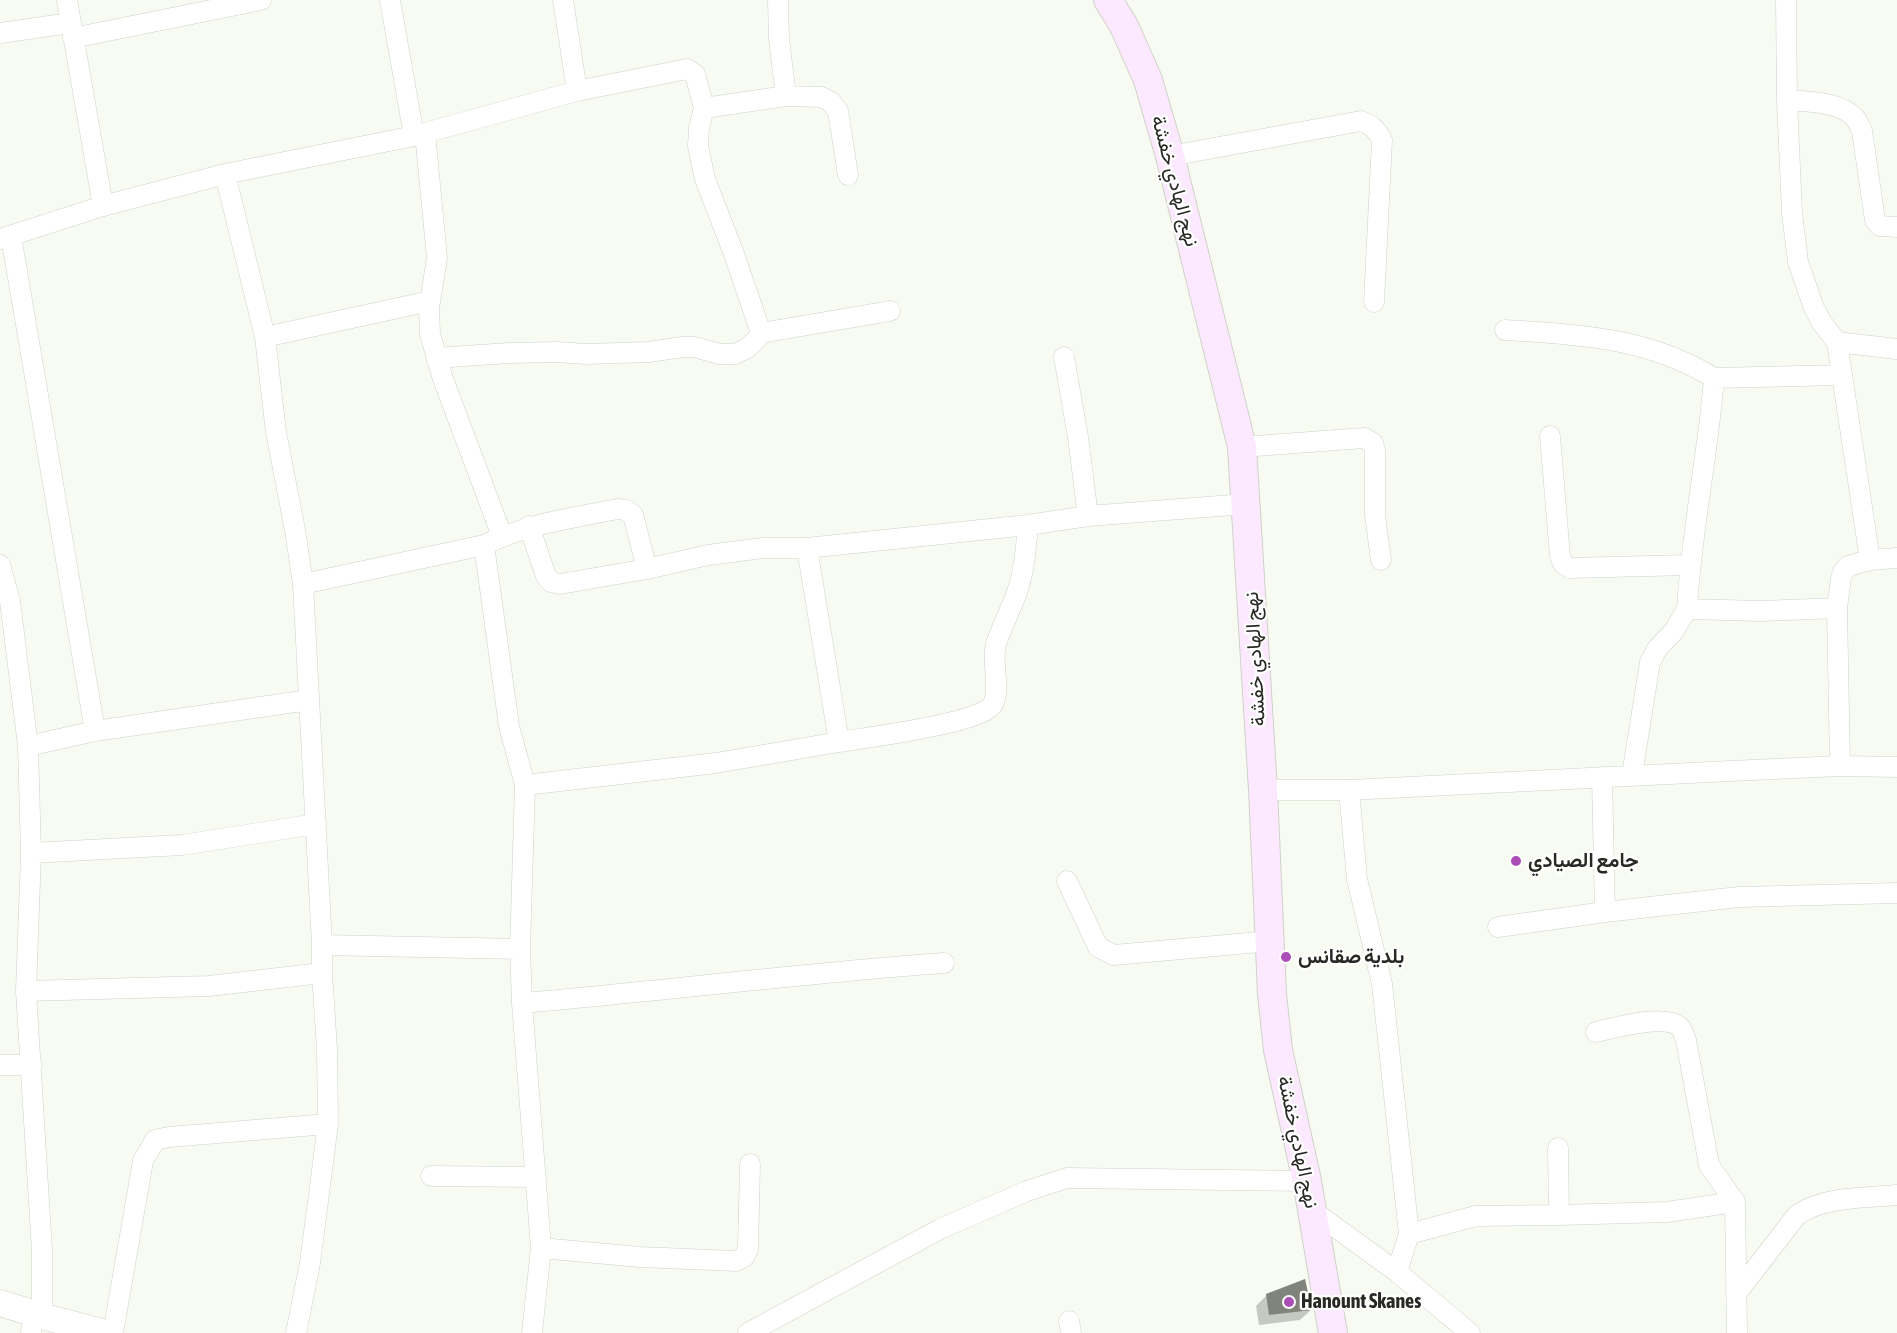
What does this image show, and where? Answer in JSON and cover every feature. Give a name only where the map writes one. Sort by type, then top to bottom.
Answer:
[{"type":"main road","name":"نهج الهادي خفشة","points":[[1108,0],[1124,26],[1148,80],[1170,156],[1242,447],[1263,790],[1272,994],[1278,1050],[1313,1211],[1333,1333]]},
{"type":"street","points":[[67,0],[103,206]]},
{"type":"street","points":[[0,33],[72,30],[261,0]]},
{"type":"street","points":[[390,0],[420,135],[437,258],[429,320],[436,358],[502,536]]},
{"type":"street","points":[[563,0],[577,91]]},
{"type":"street","points":[[778,0],[779,39],[786,96]]},
{"type":"street","points":[[1786,0],[1787,100],[1792,213],[1798,262],[1814,308],[1822,323],[1838,342],[1870,560]]},
{"type":"street","points":[[95,731],[5,238],[103,206],[225,174],[420,135],[577,91],[687,69],[694,74],[704,108],[699,128],[698,146],[705,179],[761,333]]},
{"type":"street","points":[[704,108],[786,96],[821,97],[831,102],[838,111],[848,175]]},
{"type":"street","points":[[1787,100],[1818,102],[1842,109],[1855,118],[1862,131],[1875,220],[1880,226],[1897,227]]},
{"type":"street","points":[[1170,156],[1361,121],[1370,125],[1378,132],[1382,140],[1374,302]]},
{"type":"street","points":[[225,174],[264,337],[276,432],[303,584],[327,1049],[328,1124],[310,1263],[296,1333]]},
{"type":"street","points":[[264,337],[430,301]]},
{"type":"street","points":[[436,358],[556,352],[587,354],[648,352],[683,347],[694,347],[720,354],[735,354],[755,342],[761,333],[890,310]]},
{"type":"street","points":[[1505,330],[1574,335],[1640,345],[1670,355],[1714,378],[1842,375]]},
{"type":"street","points":[[1838,342],[1897,349]]},
{"type":"street","points":[[1064,357],[1078,437],[1088,516]]},
{"type":"street","points":[[1632,775],[1650,662],[1674,631],[1686,609],[1689,565],[1711,419],[1714,378]]},
{"type":"street","points":[[1550,436],[1560,556],[1563,564],[1570,568],[1689,565]]},
{"type":"street","points":[[1242,447],[1364,438],[1373,442],[1375,515],[1381,560]]},
{"type":"street","points":[[529,526],[546,576],[551,582],[560,584],[647,569],[708,555],[763,548],[807,548],[1028,525],[1088,516],[1246,504]]},
{"type":"street","points":[[303,584],[484,545],[529,526],[618,509],[626,510],[633,515],[647,569]]},
{"type":"street","points":[[525,785],[716,763],[940,725],[985,712],[993,706],[995,649],[1018,590],[1028,525]]},
{"type":"street","points":[[484,545],[509,726],[525,785],[520,949],[541,1248],[532,1333]]},
{"type":"street","points":[[807,548],[839,742]]},
{"type":"street","points":[[1840,766],[1837,608],[1843,572],[1848,566],[1870,560],[1897,558]]},
{"type":"street","points":[[0,565],[10,601],[10,678],[28,746],[31,853],[26,991],[42,1251],[35,1321]]},
{"type":"street","points":[[1686,609],[1761,611],[1837,608]]},
{"type":"street","points":[[28,746],[95,731],[309,700]]},
{"type":"street","points":[[1263,790],[1348,790],[1840,766],[1897,767]]},
{"type":"street","points":[[1602,777],[1605,912]]},
{"type":"street","points":[[1348,790],[1357,879],[1382,984],[1409,1234],[1396,1272]]},
{"type":"street","points":[[31,853],[182,845],[316,824]]},
{"type":"street","points":[[1067,881],[1098,947],[1114,955],[1271,941]]},
{"type":"street","points":[[1498,927],[1739,897],[1897,893]]},
{"type":"street","points":[[322,945],[520,949]]},
{"type":"street","points":[[522,1003],[608,996],[834,971],[944,963]]},
{"type":"street","points":[[26,991],[209,986],[322,974]]},
{"type":"street","points":[[1596,1032],[1658,1020],[1681,1028],[1686,1040],[1709,1165],[1735,1202],[1737,1333]]},
{"type":"street","points":[[0,1065],[32,1065]]},
{"type":"street","points":[[113,1333],[143,1161],[155,1140],[328,1124]]},
{"type":"street","points":[[1558,1148],[1559,1215]]},
{"type":"street","points":[[541,1248],[640,1257],[736,1261],[744,1257],[748,1249],[750,1164]]},
{"type":"street","points":[[431,1176],[536,1177]]},
{"type":"street","points":[[748,1333],[940,1229],[1027,1191],[1067,1178],[1307,1181]]},
{"type":"street","points":[[1736,1294],[1797,1215],[1809,1207],[1833,1201],[1897,1195]]},
{"type":"street","points":[[1409,1234],[1476,1216],[1667,1212],[1735,1202]]},
{"type":"street","points":[[1313,1211],[1396,1272],[1470,1333]]},
{"type":"street","points":[[0,1303],[35,1321],[106,1333]]},
{"type":"building","name":"Hanount Skanes","points":[[1305,1279],[1312,1310],[1269,1315],[1266,1294]]},
{"type":"place","name":"جامع الصيادي","points":[[1516,861]]},
{"type":"place","name":"بلدية صقانس","points":[[1286,957]]},
{"type":"place","name":"Hanount Skanes","points":[[1289,1302]]}]
